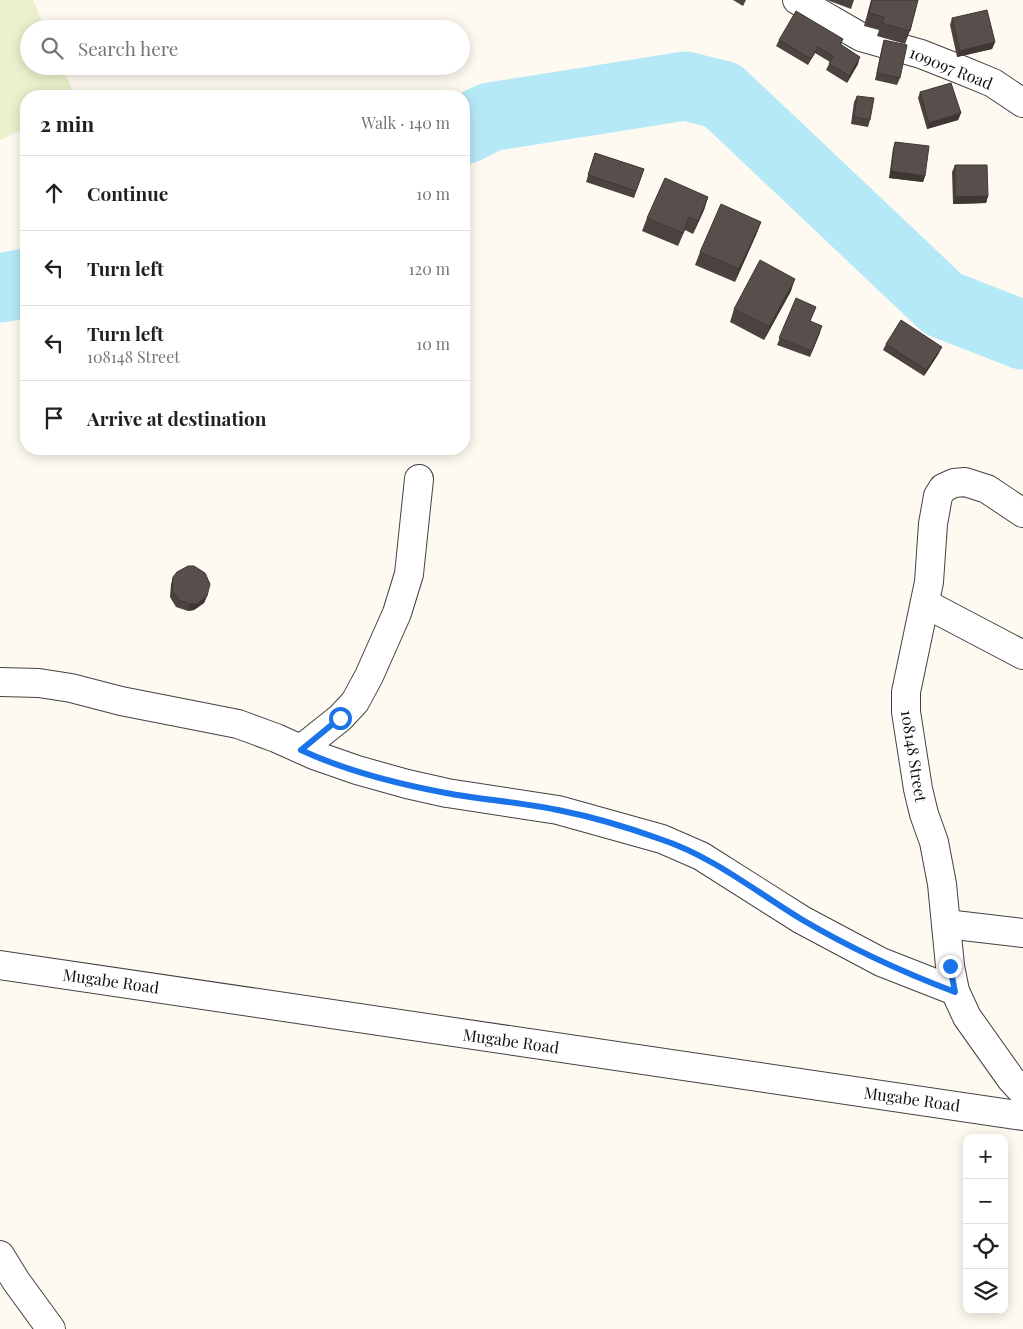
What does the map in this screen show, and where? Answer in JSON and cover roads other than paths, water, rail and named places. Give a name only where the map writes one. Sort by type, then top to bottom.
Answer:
[{"type":"street","name":"109097 Road","points":[[797,0],[861,37],[921,54],[964,71],[993,83],[1023,103]]},
{"type":"street","points":[[301,750],[340,718],[355,702],[369,676],[397,613],[409,574],[419,479]]},
{"type":"street","name":"108148 Street","points":[[1023,513],[987,489],[965,482],[954,483],[943,488],[938,496],[935,515],[930,582],[906,692],[906,712],[918,788],[924,814],[934,842],[939,867],[950,966],[955,992],[967,1017],[1011,1079],[1023,1092]]},
{"type":"street","points":[[926,604],[1023,655]]},
{"type":"street","points":[[0,682],[39,683],[71,688],[121,702],[238,724],[301,750],[357,770],[407,784],[447,793],[558,810],[614,824],[662,839],[701,856],[802,920],[881,962],[955,992]]},
{"type":"street","points":[[946,924],[1023,933]]},
{"type":"street","name":"Mugabe Road","points":[[0,965],[1023,1116]]},
{"type":"street","points":[[0,1255],[16,1281],[51,1329]]},
{"type":"waterway","points":[[470,127],[490,117],[685,86],[722,95],[943,304],[1023,335]]},
{"type":"waterway","points":[[0,288],[20,284]]}]
